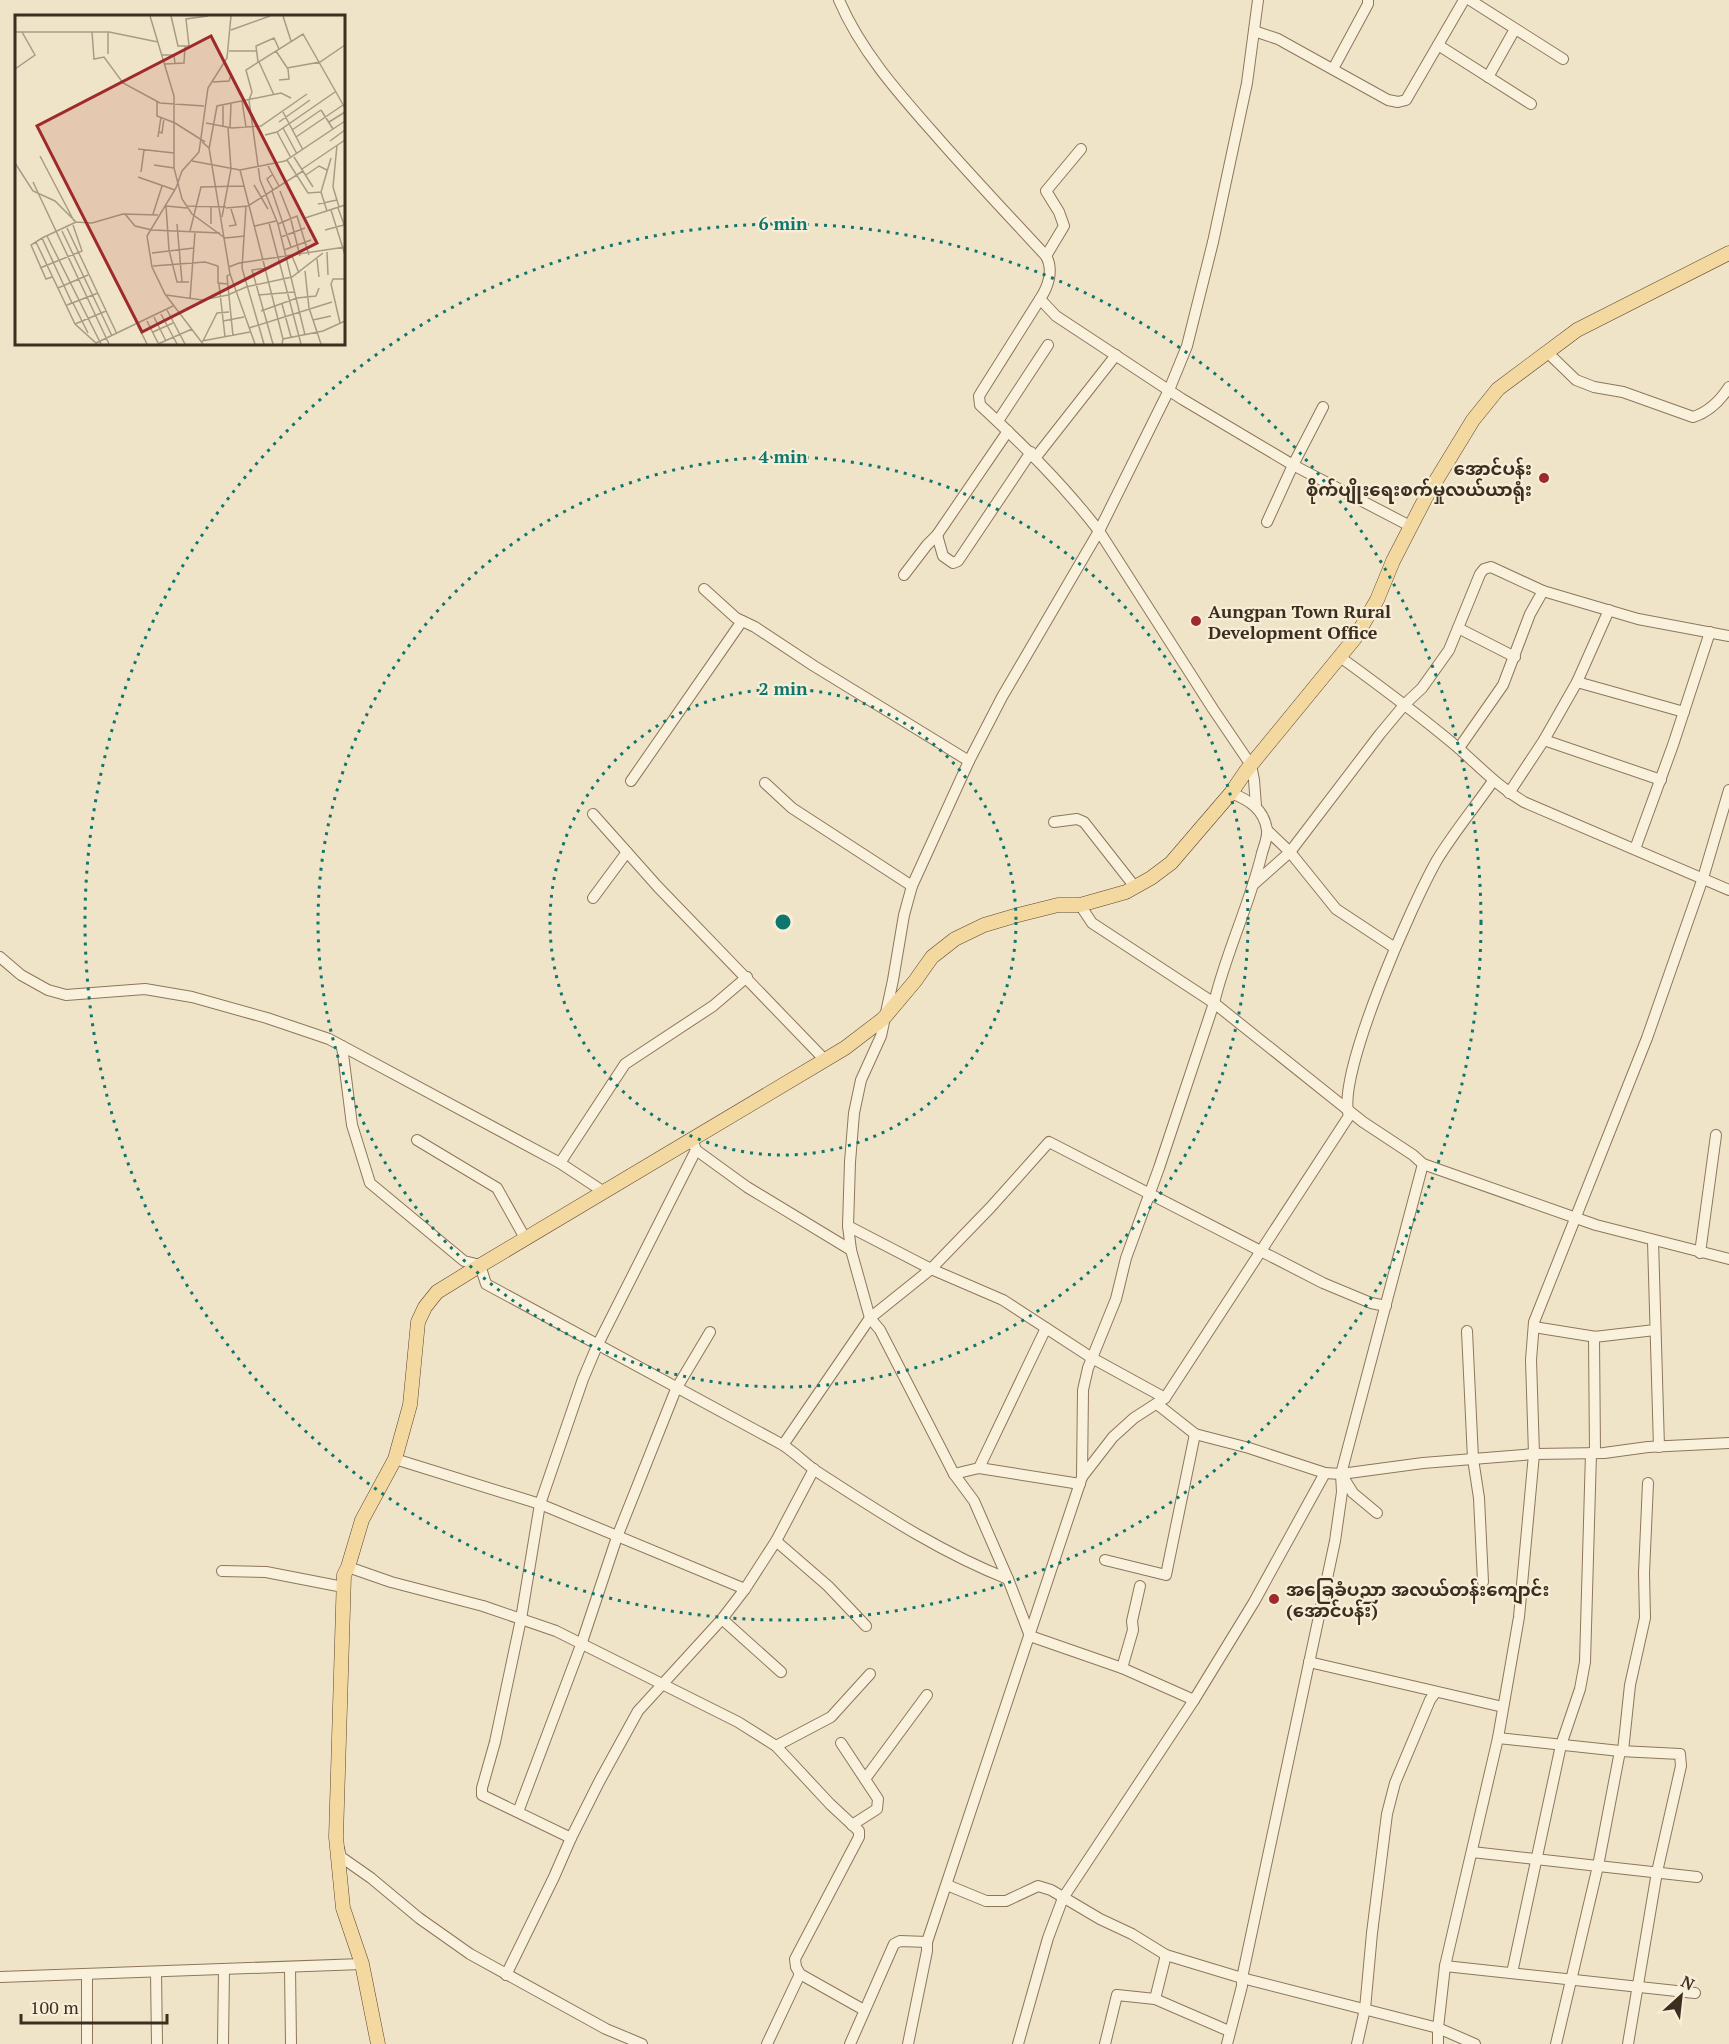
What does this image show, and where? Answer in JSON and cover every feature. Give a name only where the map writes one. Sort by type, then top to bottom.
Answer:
[{"type":"main road","points":[[378,2044],[362,1964],[343,1908],[336,1837],[343,1587],[344,1575],[362,1520],[395,1459],[410,1405],[418,1322],[436,1292],[604,1192],[694,1145],[845,1048],[883,1019],[932,957],[955,939],[984,925],[1018,915],[1058,905],[1080,905],[1135,887],[1171,863],[1231,793],[1251,765],[1355,638],[1377,600],[1425,497],[1473,420],[1498,389],[1577,330],[1729,253]]},
{"type":"street","points":[[839,0],[844,12],[900,96],[1050,263],[1051,272],[1040,299],[979,396],[980,405],[1034,454],[1081,506],[1099,531],[1251,765],[1256,806],[1268,831],[1290,852],[1336,909],[1395,948]]},
{"type":"street","points":[[1194,1700],[1122,1668],[1030,1636],[974,1501],[954,1474],[880,1330],[870,1318],[851,1250],[848,1226],[854,1113],[861,1080],[880,1036],[912,886],[969,761],[1002,697],[1099,531],[1169,390],[1187,346],[1195,321],[1247,83],[1258,0]]},
{"type":"street","points":[[1333,69],[1368,4],[1368,0]]},
{"type":"street","points":[[1254,31],[1278,39],[1388,100],[1398,102],[1406,100],[1464,0]]},
{"type":"street","points":[[1470,0],[1563,59]]},
{"type":"street","points":[[1488,77],[1515,29]]},
{"type":"street","points":[[1438,45],[1531,104]]},
{"type":"street","points":[[1046,256],[1064,226],[1059,212],[1046,191],[1081,149]]},
{"type":"street","points":[[1040,299],[1056,316],[1169,390],[1293,465],[1410,526]]},
{"type":"street","points":[[998,421],[1048,345]]},
{"type":"street","points":[[1547,352],[1576,380],[1594,387],[1623,392],[1693,417],[1703,414],[1722,399],[1729,387]]},
{"type":"street","points":[[937,535],[943,556],[953,563],[958,561],[1034,454],[1116,355]]},
{"type":"street","points":[[1267,522],[1323,407]]},
{"type":"street","points":[[904,575],[937,535],[1008,431]]},
{"type":"street","points":[[1253,885],[1290,852],[1405,704],[1422,688],[1449,650],[1484,569],[1491,567],[1543,591],[1638,619],[1729,636]]},
{"type":"street","points":[[704,589],[742,621],[969,761]]},
{"type":"street","points":[[1459,748],[1503,685],[1530,614],[1543,591]]},
{"type":"street","points":[[1509,793],[1544,740],[1577,682],[1609,610]]},
{"type":"street","points":[[631,781],[742,621]]},
{"type":"street","points":[[1458,628],[1515,657]]},
{"type":"street","points":[[1635,849],[1661,780],[1710,632]]},
{"type":"street","points":[[1340,657],[1405,704],[1509,793],[1538,809],[1729,890]]},
{"type":"street","points":[[1577,682],[1684,712]]},
{"type":"street","points":[[1544,740],[1661,780]]},
{"type":"street","points":[[1081,1481],[1113,1437],[1134,1418],[1161,1401],[1350,1116],[1347,1109],[1352,1071],[1386,969],[1437,860],[1493,781]]},
{"type":"street","points":[[765,783],[792,808],[912,886]]},
{"type":"street","points":[[1438,2044],[1445,1966],[1498,1738],[1519,1617],[1534,1454],[1531,1360],[1534,1327],[1547,1286],[1647,1038],[1703,878],[1729,790]]},
{"type":"street","points":[[1231,793],[1247,799],[1256,806]]},
{"type":"street","points":[[593,814],[658,887],[825,1060]]},
{"type":"street","points":[[1054,822],[1077,819],[1084,822],[1135,887]]},
{"type":"street","points":[[908,2044],[927,1942],[1081,1481],[1083,1390],[1092,1358],[1116,1299],[1126,1258],[1214,1003],[1219,979],[1253,885],[1268,831]]},
{"type":"street","points":[[594,898],[627,852]]},
{"type":"street","points":[[1080,905],[1092,923],[1214,1003],[1363,1122],[1423,1164],[1575,1218],[1653,1241],[1729,1259]]},
{"type":"street","points":[[0,957],[21,975],[48,990],[66,995],[145,989],[192,997],[267,1018],[329,1039],[560,1163],[604,1192]]},
{"type":"street","points":[[560,1163],[625,1064],[713,1006],[747,977]]},
{"type":"street","points":[[342,1046],[352,1125],[370,1183],[464,1261],[480,1265],[486,1284],[783,1445],[814,1469],[908,1530],[985,1570],[1008,1579]]},
{"type":"street","points":[[1700,1252],[1716,1136]]},
{"type":"street","points":[[417,1140],[497,1188],[525,1238]]},
{"type":"street","points":[[783,1445],[870,1318],[931,1269],[1049,1142],[1323,1283],[1371,1303],[1386,1306]]},
{"type":"street","points":[[571,1838],[489,1800],[482,1795],[482,1788],[495,1742],[521,1619],[540,1504],[583,1379],[597,1346],[694,1145],[747,1187],[851,1250]]},
{"type":"street","points":[[1227,2044],[1242,1986],[1335,1540],[1342,1492],[1341,1474],[1423,1164]]},
{"type":"street","points":[[848,1226],[931,1269],[1003,1300],[1161,1401],[1195,1434],[1250,1448],[1325,1473],[1341,1474],[1423,1463],[1534,1454],[1593,1453],[1729,1443]]},
{"type":"street","points":[[1653,1241],[1659,1447]]},
{"type":"street","points":[[1534,1327],[1596,1337],[1655,1330]]},
{"type":"street","points":[[980,1468],[1046,1328]]},
{"type":"street","points":[[1467,1331],[1473,1459],[1479,1498],[1483,1582]]},
{"type":"street","points":[[518,1812],[581,1645],[617,1537],[676,1389],[710,1332]]},
{"type":"street","points":[[1512,1973],[1561,1745],[1580,1689],[1585,1662],[1593,1453],[1594,1337],[1596,1337]]},
{"type":"street","points":[[1106,1560],[1166,1575],[1195,1434]]},
{"type":"street","points":[[395,1459],[540,1504],[745,1589]]},
{"type":"street","points":[[954,1474],[980,1468],[1081,1481]]},
{"type":"street","points":[[506,1975],[598,1782],[638,1712],[722,1619],[745,1589],[776,1541],[814,1469]]},
{"type":"street","points":[[1018,2044],[1048,1938],[1063,1898],[1194,1700],[1254,1602],[1325,1473]]},
{"type":"street","points":[[1341,1474],[1353,1492],[1377,1513]]},
{"type":"street","points":[[1556,2044],[1598,1866],[1621,1751],[1628,1697],[1645,1618],[1644,1574],[1648,1483]]},
{"type":"street","points":[[776,1541],[828,1586],[866,1626]]},
{"type":"street","points":[[348,1567],[391,1582],[483,1606],[556,1631],[738,1722],[776,1746],[830,1804],[860,1831],[859,1837],[795,1959],[800,1974],[864,2010]]},
{"type":"street","points":[[222,1571],[266,1572],[343,1587]]},
{"type":"street","points":[[1122,1668],[1133,1630],[1132,1621],[1140,1586]]},
{"type":"street","points":[[722,1619],[781,1672]]},
{"type":"street","points":[[1309,1662],[1503,1707]]},
{"type":"street","points":[[776,1746],[831,1717],[870,1674]]},
{"type":"street","points":[[1357,2044],[1365,2009],[1387,1814],[1395,1783],[1435,1693]]},
{"type":"street","points":[[865,1779],[927,1695]]},
{"type":"street","points":[[1498,1738],[1621,1751],[1680,1754],[1681,1766],[1657,1872],[1628,2044]]},
{"type":"street","points":[[841,1743],[878,1799],[876,1809],[852,1825]]},
{"type":"street","points":[[336,1837],[341,1857],[371,1878],[419,1918],[470,1954],[606,2030],[642,2044]]},
{"type":"street","points":[[1472,1852],[1697,1877]]},
{"type":"street","points":[[946,1885],[986,1900],[1006,1901],[1038,1886],[1051,1890],[1166,1955],[1242,1978],[1438,2028],[1475,2044]]},
{"type":"street","points":[[850,2044],[894,1944],[900,1941],[927,1942]]},
{"type":"street","points":[[1155,1999],[1166,1955]]},
{"type":"street","points":[[0,1977],[362,1964]]},
{"type":"street","points":[[1445,1966],[1695,1993]]},
{"type":"street","points":[[290,1967],[291,2044]]},
{"type":"street","points":[[223,2044],[224,1969]]},
{"type":"street","points":[[156,1972],[157,2044]]},
{"type":"street","points":[[767,2044],[800,1974]]},
{"type":"street","points":[[87,1975],[87,2044]]},
{"type":"street","points":[[1106,2044],[1116,1995],[1155,1999],[1229,2031]]},
{"type":"place","name":"အောင်ပန်း စိုက်ပျိုးရေးစက်မှုလယ်ယာရုံး","points":[[1544,478]]},
{"type":"place","name":"Aungpan Town Rural Development Office","points":[[1196,621]]},
{"type":"place","name":"အခြေခံပညာ အလယ်တန်းကျောင်း (အောင်ပန်း)","points":[[1274,1599]]}]
